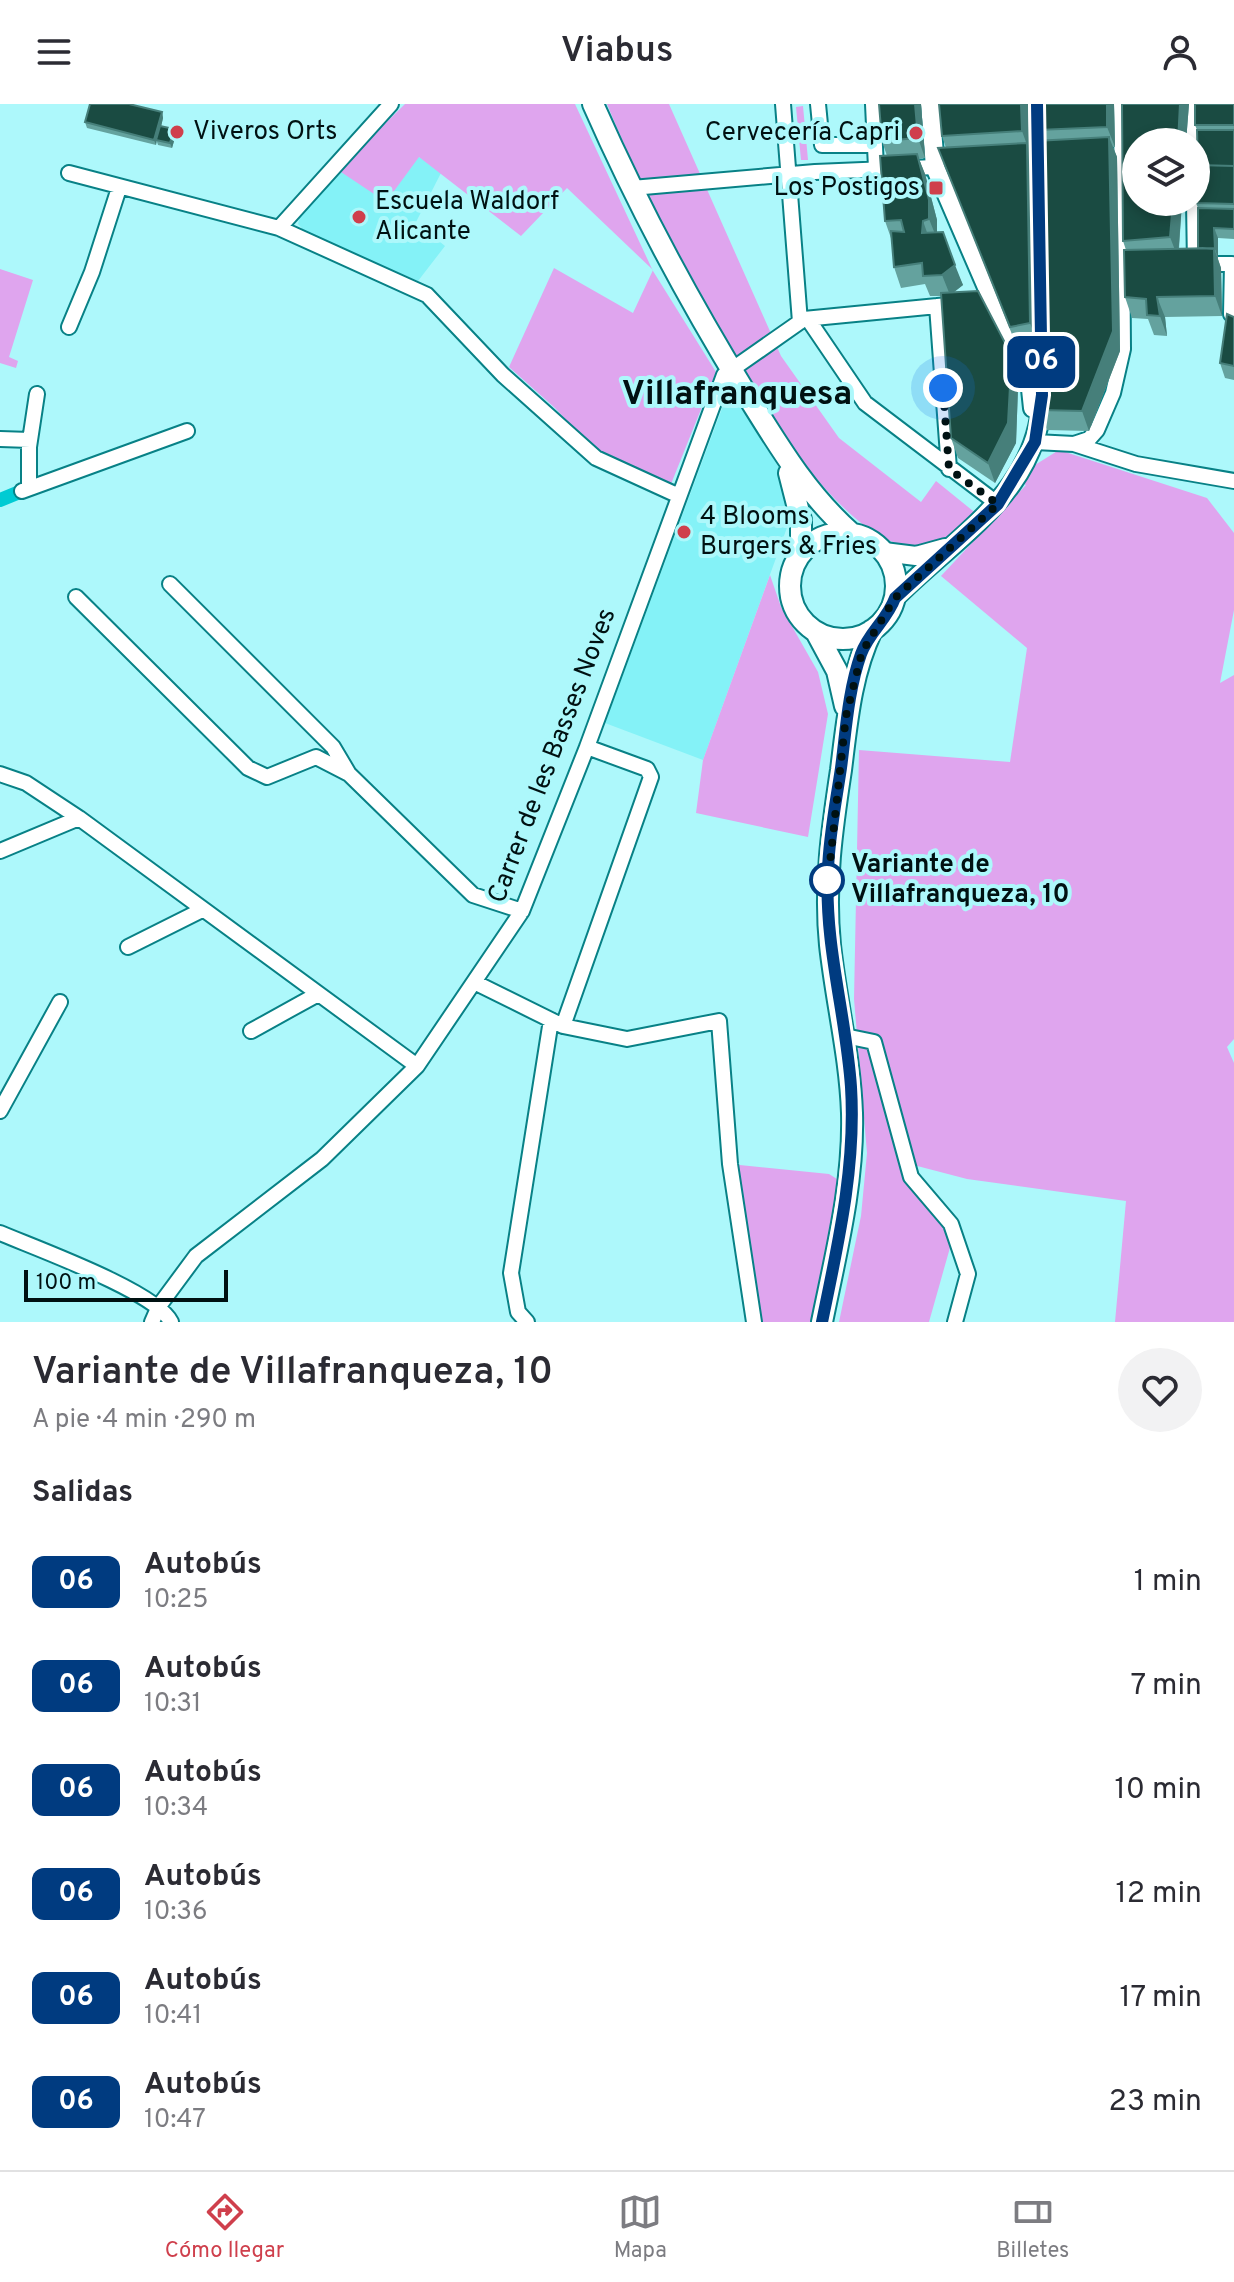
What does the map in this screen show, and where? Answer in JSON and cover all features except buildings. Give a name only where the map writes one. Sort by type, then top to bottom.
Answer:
[{"type":"main road","points":[[593,104],[632,188],[730,369],[784,458],[817,500],[851,533],[869,539],[884,552],[895,573],[895,598],[886,616],[872,630],[860,658],[846,716],[827,890],[832,965],[851,1089],[851,1149],[845,1206],[822,1322]]},
{"type":"main road","points":[[784,458],[800,508],[801,553]]},
{"type":"main road","points":[[846,716],[837,671],[816,632],[800,617],[790,596],[791,573],[801,553],[818,539],[851,533]]},
{"type":"main road","points":[[816,632],[845,639],[872,630]]},
{"type":"street","points":[[279,228],[391,104]]},
{"type":"street","points":[[783,104],[804,320],[865,403],[998,504]]},
{"type":"street","points":[[818,104],[822,145],[875,145]]},
{"type":"street","points":[[873,104],[876,168]]},
{"type":"street","points":[[930,104],[935,167],[1031,389],[1035,434]]},
{"type":"street","points":[[1037,104],[1038,190]]},
{"type":"street","points":[[1074,444],[1089,439],[1097,430],[1113,393],[1123,349],[1131,267],[1121,104]]},
{"type":"street","points":[[1194,104],[1194,128]]},
{"type":"street","points":[[632,188],[789,174],[935,167]]},
{"type":"street","points":[[69,173],[119,188],[216,209],[279,228],[427,295],[503,375],[596,458],[677,495]]},
{"type":"street","points":[[69,327],[119,188]]},
{"type":"street","points":[[1193,216],[1188,265],[1232,264],[1232,315]]},
{"type":"street","points":[[730,369],[804,320],[991,300]]},
{"type":"street","points":[[937,306],[949,469]]},
{"type":"street","points":[[895,598],[998,504],[1035,434],[1042,395],[1041,349],[1018,361]]},
{"type":"street","name":"Carrer de les Basses Noves","points":[[152,1322],[159,1306],[196,1256],[322,1159],[417,1066],[522,911],[587,747],[719,383],[730,369]]},
{"type":"street","points":[[37,394],[26,490],[187,431]]},
{"type":"street","points":[[1097,430],[1111,456]]},
{"type":"street","points":[[1035,434],[1162,469],[1234,481]]},
{"type":"street","points":[[0,439],[30,440]]},
{"type":"street","points":[[884,552],[916,556],[955,544]]},
{"type":"street","points":[[170,584],[333,747],[349,774],[473,895],[522,911]]},
{"type":"street","points":[[76,597],[248,768],[267,777],[316,757],[349,774]]},
{"type":"street","points":[[527,1322],[518,1312],[511,1273],[557,1023],[651,777],[647,769],[587,747]]},
{"type":"street","points":[[0,774],[26,783],[79,818],[417,1066]]},
{"type":"street","points":[[0,851],[79,818]]},
{"type":"street","points":[[128,947],[202,910]]},
{"type":"street","points":[[474,982],[557,1023],[627,1039],[719,1021],[730,1164],[754,1322]]},
{"type":"street","points":[[251,1031],[318,994]]},
{"type":"street","points":[[0,1111],[60,1002]]},
{"type":"street","points":[[845,1036],[874,1042],[911,1177],[951,1224],[968,1274],[955,1322]]},
{"type":"street","points":[[0,1233],[159,1306],[171,1322]]},
{"type":"shaded area","points":[[405,104],[575,104],[652,269],[567,188],[521,236],[419,157],[386,202],[338,170]]},
{"type":"shaded area","points":[[607,104],[669,104],[781,356],[839,438],[921,502],[936,481],[978,515],[942,542],[915,547],[872,531],[826,489],[779,430],[734,359],[656,212]]},
{"type":"shaded area","points":[[803,106],[808,160],[801,160],[796,107]]},
{"type":"shaded area","name":"Escuela Waldorf Alicante","points":[[419,157],[442,171],[416,222],[445,246],[418,281],[306,233],[298,224],[301,211],[338,170]]},
{"type":"shaded area","points":[[554,268],[633,313],[653,271],[716,372],[669,489],[600,456],[555,408],[509,367]]},
{"type":"shaded area","points":[[0,269],[33,280],[9,357],[18,361],[16,368],[0,363]]},
{"type":"shaded area","points":[[730,387],[782,473],[789,522],[703,760],[605,723]]},
{"type":"shaded area","points":[[1059,450],[1207,498],[1234,533],[1234,610],[1220,683],[1234,675],[1234,1039],[1227,1047],[1234,1063],[1234,1322],[1115,1322],[1126,1201],[967,1179],[902,1162],[917,1193],[953,1237],[929,1322],[839,1322],[861,1216],[867,1153],[854,999],[859,750],[1010,762],[1027,648],[941,576],[1026,485],[1014,478]]},
{"type":"shaded area","points":[[770,575],[781,607],[818,672],[828,714],[808,837],[696,813],[703,760]]},
{"type":"shaded area","points":[[730,1164],[829,1174],[837,1179],[831,1239],[816,1322],[759,1322]]},
{"type":"waterway","points":[[0,500],[22,491]]},
{"type":"bus line","name":"06","points":[[822,1322],[845,1206],[852,1131],[849,1065],[832,965],[827,914],[829,852],[846,716],[856,670],[872,630],[886,616],[895,598],[983,521],[998,504],[1035,442],[1042,395],[1037,104]]},
{"type":"place","name":"Viveros Orts","points":[[177,132]]},
{"type":"place","name":"Cervecería Capri","points":[[916,133]]},
{"type":"place","name":"Los Postigos","points":[[936,188]]},
{"type":"place","name":"Escuela Waldorf Alicante","points":[[359,217]]},
{"type":"place","name":"4 Blooms Burgers & Fries","points":[[684,532]]},
{"type":"place","name":"Variante de Villafranqueza, 10","points":[[827,880]]},
{"type":"district","name":"Villafranquesa","points":[[737,395]]},
{"type":"route","points":[[827,880],[827,890],[846,716],[856,670],[872,630],[886,616],[895,598],[983,521],[998,504],[949,469],[943,388]]}]
